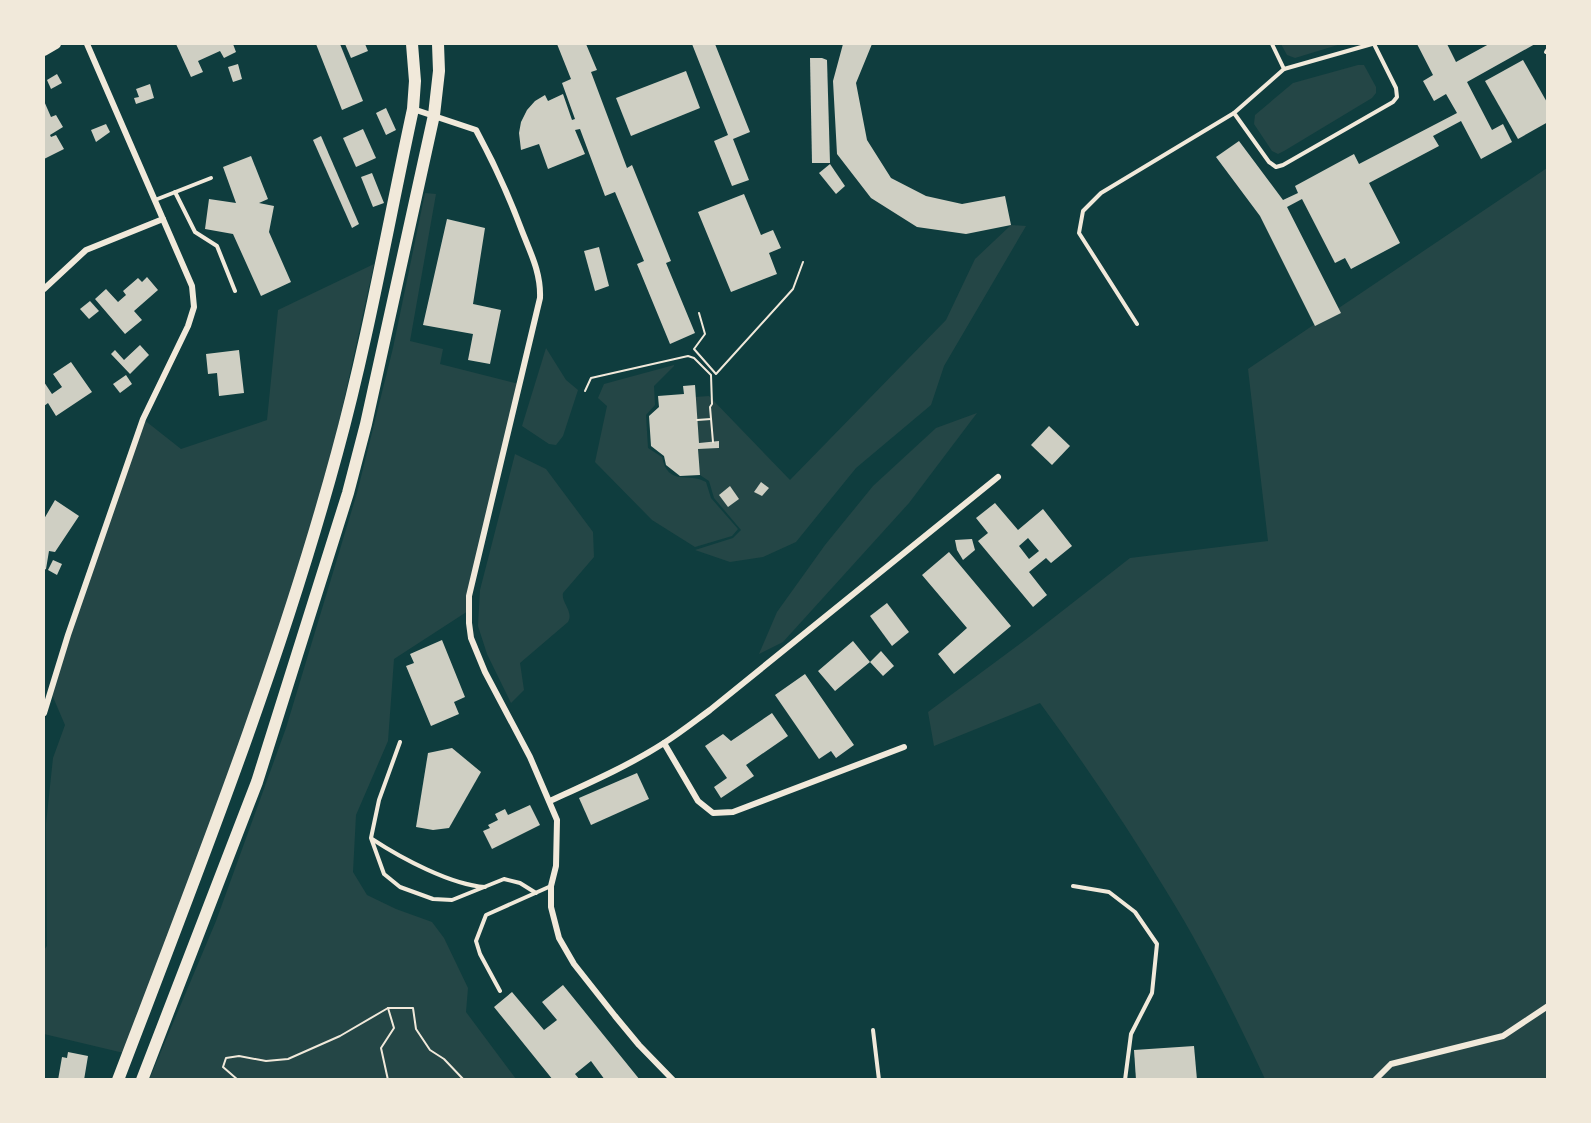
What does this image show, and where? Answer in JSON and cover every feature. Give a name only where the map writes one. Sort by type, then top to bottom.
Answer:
[{"type":"highway","points":[[118,1080],[262,698],[337,453],[361,360],[413,109],[415,81],[412,44]]},
{"type":"highway","points":[[142,1080],[256,782],[348,493],[366,424],[434,115],[439,70],[438,44]]},
{"type":"main road","points":[[44,51],[56,44]]},
{"type":"street","points":[[44,713],[68,635],[143,419],[188,326],[194,307],[192,286],[87,44]]},
{"type":"street","points":[[413,109],[476,130],[510,199],[540,278],[540,298],[472,577],[468,611],[471,638],[485,672],[530,757],[557,820],[556,866],[551,886],[551,907],[559,938],[565,951],[615,1016],[673,1080]]},
{"type":"street","points":[[44,289],[86,250],[163,219]]},
{"type":"street","points":[[550,801],[596,780],[664,743],[710,710],[998,477]]},
{"type":"street","points":[[664,743],[698,801],[712,813],[720,814],[768,800],[904,747]]},
{"type":"street","points":[[1375,1080],[1391,1064],[1503,1036],[1548,1006]]},
{"type":"lane","points":[[1272,44],[1284,69]]},
{"type":"lane","points":[[1137,324],[1079,233],[1083,211],[1101,193],[1234,112],[1284,69],[1373,44],[1396,88],[1397,97],[1393,102],[1283,165],[1275,167],[1269,162],[1234,112]]},
{"type":"lane","points":[[154,200],[211,178]]},
{"type":"lane","points":[[175,192],[193,229],[198,235],[217,246],[235,291]]},
{"type":"lane","points":[[400,742],[379,800],[371,838],[384,874],[400,887],[433,899],[452,900],[504,879],[520,883],[536,893]]},
{"type":"lane","points":[[371,838],[399,856],[429,870],[469,886],[487,887]]},
{"type":"lane","points":[[501,991],[480,954],[476,942],[486,915],[551,886]]},
{"type":"lane","points":[[1073,886],[1108,892],[1135,912],[1157,944],[1152,993],[1131,1034],[1125,1080]]},
{"type":"lane","points":[[873,1030],[879,1080]]},
{"type":"path","points":[[699,313],[705,334],[694,349],[716,374],[793,289],[803,262]]},
{"type":"path","points":[[585,391],[591,378],[688,356],[694,358],[711,375],[712,404],[710,407],[713,442]]},
{"type":"path","points":[[697,420],[711,419]]},
{"type":"path","points":[[388,1008],[394,1028],[381,1048],[388,1080]]},
{"type":"path","points":[[238,1080],[223,1068],[226,1058],[239,1056],[266,1061],[288,1059],[340,1036],[388,1008],[413,1008],[416,1029],[430,1050],[444,1059],[464,1080]]},
{"type":"shaded area","points":[[1281,44],[1341,44],[1295,58],[1287,55]]},
{"type":"shaded area","points":[[1364,65],[1376,87],[1376,93],[1372,98],[1284,151],[1278,154],[1272,151],[1254,124],[1255,115],[1293,83]]},
{"type":"shaded area","points":[[1547,168],[1547,1079],[1265,1079],[1218,983],[1179,912],[1089,771],[1040,703],[934,746],[928,712],[1130,558],[1268,541],[1248,369]]},
{"type":"shaded area","points":[[425,193],[436,194],[410,341],[443,349],[440,364],[519,384],[468,611],[394,659],[388,741],[356,815],[353,872],[367,895],[396,909],[432,922],[444,938],[468,988],[466,1012],[516,1079],[149,1080],[216,921],[286,728],[357,493],[393,348]]},
{"type":"shaded area","points":[[1011,225],[1026,226],[944,366],[931,405],[856,468],[796,542],[763,557],[730,562],[695,550],[733,538],[741,530],[714,498],[709,481],[700,475],[698,449],[719,448],[719,442],[699,443],[695,397],[709,396],[790,480],[946,320],[975,259]]},
{"type":"shaded area","points":[[374,264],[335,441],[303,568],[128,1054],[44,1034],[44,950],[47,946],[46,824],[53,758],[65,725],[50,690],[143,419],[181,449],[267,420],[278,310]]},
{"type":"shaded area","points":[[546,348],[566,380],[578,390],[563,436],[556,445],[549,444],[522,426]]},
{"type":"shaded area","points":[[674,365],[654,386],[655,405],[646,415],[648,448],[662,457],[669,472],[674,475],[706,482],[711,498],[738,529],[732,536],[695,547],[652,520],[595,462],[607,406],[598,398],[604,384]]},
{"type":"shaded area","points":[[977,413],[909,503],[783,642],[759,654],[777,612],[825,545],[873,486],[936,428]]},
{"type":"shaded area","points":[[515,454],[546,469],[593,532],[594,557],[563,593],[569,611],[568,622],[520,663],[524,690],[511,703],[487,654],[478,626],[480,590]]},
{"type":"building","points":[[176,44],[233,44],[236,52],[224,58],[220,51],[198,61],[203,72],[191,77]]},
{"type":"building","points":[[316,44],[340,44],[363,101],[342,110]]},
{"type":"building","points":[[345,44],[365,44],[368,51],[351,58]]},
{"type":"building","points":[[557,44],[586,44],[597,70],[591,72],[627,168],[632,165],[671,261],[666,263],[695,333],[670,344],[637,264],[644,261],[615,192],[605,196],[580,129],[575,130],[585,154],[548,169],[539,144],[521,150],[519,133],[521,122],[535,101],[545,95],[548,101],[563,94],[572,120],[575,119],[562,83],[571,79]]},
{"type":"building","points":[[692,44],[715,44],[750,132],[733,139],[749,180],[732,186],[714,141],[728,135]]},
{"type":"building","points":[[843,44],[872,44],[856,83],[867,140],[891,178],[926,196],[962,204],[1005,196],[1011,225],[966,234],[917,227],[871,198],[837,154],[833,81]]},
{"type":"building","points":[[1417,44],[1447,44],[1456,62],[1489,44],[1535,44],[1467,82],[1492,130],[1503,124],[1512,142],[1481,159],[1461,121],[1433,136],[1439,146],[1369,183],[1400,243],[1351,269],[1345,258],[1335,263],[1302,199],[1287,207],[1341,313],[1315,326],[1260,216],[1216,157],[1239,141],[1283,200],[1298,193],[1295,186],[1354,154],[1359,164],[1457,113],[1446,94],[1434,101],[1423,81],[1433,75]]},
{"type":"building","points":[[810,58],[827,60],[830,163],[812,163]]},
{"type":"building","points":[[1523,60],[1548,104],[1548,122],[1518,139],[1485,81]]},
{"type":"building","points":[[238,64],[242,79],[233,82],[228,67]]},
{"type":"building","points":[[686,71],[700,108],[631,136],[616,98]]},
{"type":"building","points":[[57,74],[62,83],[51,89],[47,80]]},
{"type":"building","points":[[150,84],[154,98],[136,104],[134,98],[139,97],[136,89]]},
{"type":"building","points":[[44,101],[51,117],[56,115],[63,127],[50,135],[51,137],[56,135],[64,149],[44,159]]},
{"type":"building","points":[[386,108],[396,130],[386,135],[376,113]]},
{"type":"building","points":[[106,124],[110,132],[96,142],[91,130]]},
{"type":"building","points":[[363,129],[376,158],[356,167],[343,138]]},
{"type":"building","points":[[321,136],[359,224],[352,228],[313,140]]},
{"type":"building","points":[[251,156],[268,199],[259,203],[274,206],[269,232],[291,282],[261,296],[233,234],[205,229],[209,199],[236,203],[223,167]]},
{"type":"building","points":[[830,164],[845,186],[836,194],[819,173]]},
{"type":"building","points":[[372,173],[384,203],[373,207],[361,177]]},
{"type":"building","points":[[744,194],[761,235],[773,230],[781,248],[769,253],[777,274],[731,292],[698,212]]},
{"type":"building","points":[[447,219],[485,228],[473,304],[501,310],[490,364],[468,360],[473,334],[423,325]]},
{"type":"building","points":[[599,247],[609,286],[595,291],[584,251]]},
{"type":"building","points":[[147,277],[158,290],[134,311],[142,320],[125,334],[95,299],[106,289],[118,302],[126,295],[123,291],[138,278],[142,282]]},
{"type":"building","points":[[90,301],[99,311],[89,319],[80,309]]},
{"type":"building","points":[[140,345],[149,355],[130,374],[111,354],[115,350],[124,360]]},
{"type":"building","points":[[239,350],[244,393],[219,396],[217,373],[208,374],[206,354]]},
{"type":"building","points":[[71,362],[92,392],[56,416],[48,403],[44,406],[44,382],[52,394],[62,387],[53,374]]},
{"type":"building","points":[[126,375],[132,384],[120,393],[113,384]]},
{"type":"building","points":[[695,385],[699,443],[719,441],[719,448],[698,449],[700,475],[680,476],[666,465],[664,456],[651,446],[649,416],[659,407],[658,396],[684,394],[683,386]]},
{"type":"building","points":[[1049,426],[1070,446],[1052,465],[1031,445]]},
{"type":"building","points":[[761,482],[769,488],[762,496],[754,492]]},
{"type":"building","points":[[730,486],[739,499],[728,507],[719,495]]},
{"type":"building","points":[[55,500],[79,516],[55,552],[49,551],[44,570],[44,519]]},
{"type":"building","points":[[995,503],[1018,530],[1043,509],[1072,546],[1051,563],[1046,558],[1029,572],[1047,595],[1033,607],[978,541],[988,533],[976,518]],"holes":[[[1028,538],[1039,551],[1029,559],[1019,546]]]},
{"type":"building","points":[[972,539],[975,550],[963,560],[957,550],[955,540]]},
{"type":"building","points":[[949,552],[1011,626],[954,674],[938,654],[967,628],[922,575]]},
{"type":"building","points":[[53,560],[62,564],[57,575],[48,570]]},
{"type":"building","points":[[887,603],[909,632],[892,646],[870,616]]},
{"type":"building","points":[[442,640],[465,697],[454,702],[459,714],[431,726],[406,666],[414,663],[410,654]]},
{"type":"building","points":[[853,641],[870,662],[835,691],[818,671]]},
{"type":"building","points":[[881,651],[894,666],[883,676],[870,662]]},
{"type":"building","points":[[805,674],[854,745],[836,758],[831,751],[819,759],[775,695]]},
{"type":"building","points":[[772,713],[788,736],[746,765],[754,776],[721,798],[714,787],[727,778],[705,746],[723,734],[731,741]]},
{"type":"building","points":[[452,748],[481,772],[449,828],[433,830],[416,827],[428,753]]},
{"type":"building","points":[[637,773],[649,799],[591,825],[579,798]]},
{"type":"building","points":[[530,805],[540,825],[492,849],[483,831],[490,828],[488,825],[498,820],[495,814],[505,809],[508,815]]},
{"type":"building","points":[[563,985],[640,1080],[605,1080],[591,1061],[575,1074],[580,1080],[553,1080],[494,1007],[512,992],[544,1030],[557,1020],[542,1002]]},
{"type":"building","points":[[1194,1046],[1197,1080],[1136,1080],[1134,1050]]},
{"type":"building","points":[[68,1052],[88,1056],[84,1080],[58,1080],[62,1057],[67,1058]]}]
